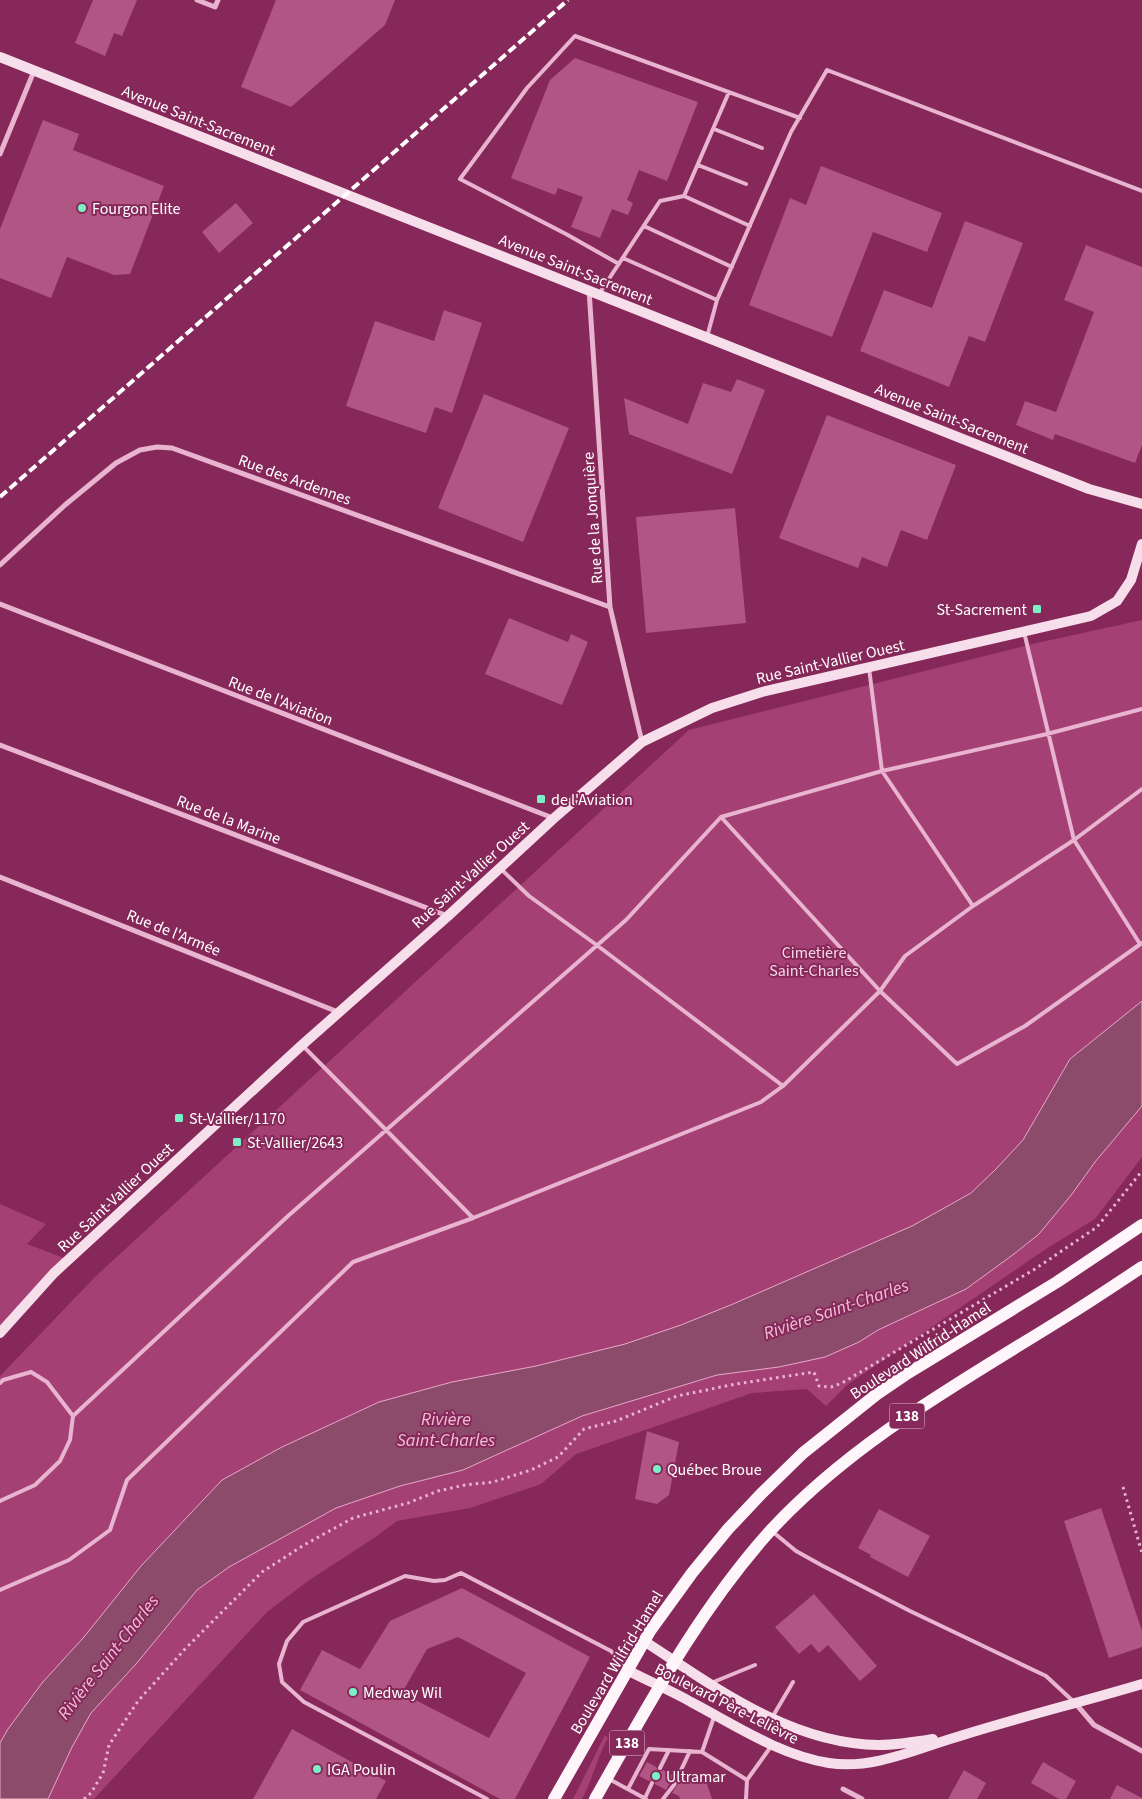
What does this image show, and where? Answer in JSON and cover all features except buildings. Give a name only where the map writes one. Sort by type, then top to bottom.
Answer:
[{"type":"main road","name":"Avenue Saint-Sacrement","points":[[0,57],[1089,489],[1142,504]]},
{"type":"main road","name":"Rue Saint-Vallier Ouest","points":[[0,1333],[54,1273],[338,1012],[448,916],[553,818],[642,742],[712,708],[762,692],[1091,616],[1116,601],[1131,580],[1142,544]]},
{"type":"main road","name":"Boulevard Wilfrid-Hamel","points":[[554,1799],[644,1641],[692,1573],[728,1529],[761,1494],[818,1441],[905,1375],[1057,1282],[1142,1225]]},
{"type":"main road","name":"138","points":[[595,1799],[659,1686],[726,1586],[771,1531],[814,1489],[892,1426],[940,1393],[1070,1314],[1142,1267]]},
{"type":"main road","name":"Boulevard Père-Lelièvre","points":[[644,1641],[709,1684],[772,1718],[823,1738],[862,1744],[889,1744],[961,1735]]},
{"type":"main road","name":"Boulevard Père-Lelièvre","points":[[627,1670],[752,1735],[800,1756],[829,1763],[854,1765],[883,1760],[961,1735],[1142,1684]]},
{"type":"street","points":[[197,0],[215,7],[218,0]]},
{"type":"street","points":[[0,154],[34,70]]},
{"type":"street","name":"Rue de la Jonquière","points":[[589,290],[610,607],[642,742]]},
{"type":"street","name":"Rue des Ardennes","points":[[0,565],[65,505],[116,463],[140,450],[156,447],[172,448],[610,607]]},
{"type":"street","name":"Rue de l'Aviation","points":[[0,604],[553,818]]},
{"type":"street","name":"Rue de la Marine","points":[[0,745],[448,916]]},
{"type":"street","name":"Rue de l'Armée","points":[[0,877],[338,1012]]},
{"type":"street","points":[[1076,1704],[1094,1725],[1142,1751]]},
{"type":"street","points":[[843,1789],[862,1799]]},
{"type":"lane","points":[[619,264],[460,179],[527,88],[575,36],[800,118]]},
{"type":"lane","points":[[707,337],[717,300],[791,132],[827,70],[1142,191]]},
{"type":"lane","points":[[684,196],[729,92]]},
{"type":"lane","points":[[714,129],[762,148]]},
{"type":"lane","points":[[698,165],[746,184]]},
{"type":"lane","points":[[599,294],[660,201],[684,196],[750,226]]},
{"type":"lane","points":[[644,226],[732,267]]},
{"type":"lane","points":[[622,258],[717,300]]},
{"type":"lane","points":[[721,817],[880,991],[957,1064],[1025,1026],[1141,944],[1074,840],[1024,632]]},
{"type":"lane","points":[[869,668],[882,771],[973,906]]},
{"type":"lane","points":[[0,1502],[35,1486],[60,1461],[70,1440],[73,1416],[288,1216],[598,946],[626,920],[721,817],[882,771],[1048,734],[1142,709]]},
{"type":"lane","points":[[0,1590],[69,1560],[110,1530],[127,1480],[352,1262],[473,1218],[761,1102],[784,1086],[880,991],[905,956],[973,906],[1074,840],[1142,789]]},
{"type":"lane","points":[[500,868],[529,896],[784,1086]]},
{"type":"lane","points":[[302,1045],[473,1218]]},
{"type":"lane","points":[[0,1383],[3,1380],[31,1372],[47,1382],[73,1416]]},
{"type":"lane","points":[[771,1531],[796,1551],[822,1566],[910,1611],[1046,1676],[1076,1704]]},
{"type":"lane","points":[[487,1799],[304,1702],[282,1682],[279,1664],[287,1642],[302,1622],[405,1576],[434,1581],[445,1580],[461,1573],[612,1651],[627,1670]]},
{"type":"lane","points":[[709,1684],[755,1666]]},
{"type":"lane","points":[[772,1718],[793,1682]]},
{"type":"lane","points":[[702,1752],[715,1715]]},
{"type":"lane","points":[[746,1799],[747,1780],[773,1744]]},
{"type":"lane","points":[[628,1789],[648,1749],[702,1752],[747,1780]]},
{"type":"lane","points":[[660,1768],[669,1750]]},
{"type":"lane","points":[[663,1799],[674,1784],[690,1751]]},
{"type":"lane","points":[[607,1778],[646,1798],[652,1783]]},
{"type":"path","points":[[84,1799],[91,1793],[103,1773],[109,1745],[138,1701],[185,1649],[262,1572],[304,1545],[353,1518],[408,1503],[438,1491],[492,1482],[531,1470],[558,1457],[584,1429],[616,1421],[677,1396],[736,1384],[814,1372],[819,1386],[831,1387],[842,1383],[998,1291],[1097,1227],[1142,1171]]},
{"type":"path","points":[[1123,1487],[1142,1553]]},
{"type":"green space","name":"Cimetière Saint-Charles","points":[[1142,620],[1142,1001],[1070,1059],[1023,1140],[996,1169],[971,1193],[912,1226],[681,1325],[625,1344],[536,1366],[452,1382],[379,1402],[282,1447],[222,1480],[141,1566],[84,1637],[42,1683],[0,1743],[0,1376],[95,1277],[689,730],[1037,643]]},
{"type":"green space","points":[[1142,1106],[1142,1157],[1095,1219],[1049,1247],[847,1385],[826,1406],[807,1389],[752,1393],[576,1454],[541,1484],[470,1508],[397,1521],[308,1581],[267,1612],[94,1799],[48,1799],[72,1747],[91,1713],[136,1664],[197,1590],[229,1567],[336,1508],[400,1486],[463,1470],[582,1416],[717,1375],[779,1367],[825,1357],[966,1289],[1039,1234],[1095,1162]]},
{"type":"green space","points":[[0,1204],[46,1224],[27,1244],[69,1260],[0,1333]]},
{"type":"green space","points":[[605,1735],[608,1738],[582,1799],[573,1799]]},
{"type":"water","name":"Rivière Saint-Charles","points":[[1142,1001],[1142,1106],[1095,1162],[1039,1234],[966,1289],[825,1357],[779,1367],[717,1375],[582,1416],[463,1470],[400,1486],[336,1508],[229,1567],[197,1590],[136,1664],[91,1713],[72,1747],[48,1799],[0,1799],[0,1743],[8,1729],[42,1683],[84,1637],[141,1566],[222,1480],[282,1447],[379,1402],[452,1382],[536,1366],[625,1344],[681,1325],[733,1304],[912,1226],[971,1193],[996,1169],[1023,1140],[1070,1059]]},
{"type":"railway","points":[[0,497],[568,0]]},
{"type":"place","name":"Fourgon Elite","points":[[82,208]]},
{"type":"place","name":"St-Sacrement","points":[[1037,609]]},
{"type":"place","name":"de l'Aviation","points":[[541,799]]},
{"type":"place","name":"St-Vallier/1170","points":[[179,1118]]},
{"type":"place","name":"St-Vallier/2643","points":[[237,1142]]},
{"type":"place","name":"Québec Broue","points":[[657,1469]]},
{"type":"place","name":"Medway Wil","points":[[353,1692]]},
{"type":"place","name":"IGA Poulin","points":[[317,1769]]},
{"type":"place","name":"Ultramar","points":[[656,1776]]}]
